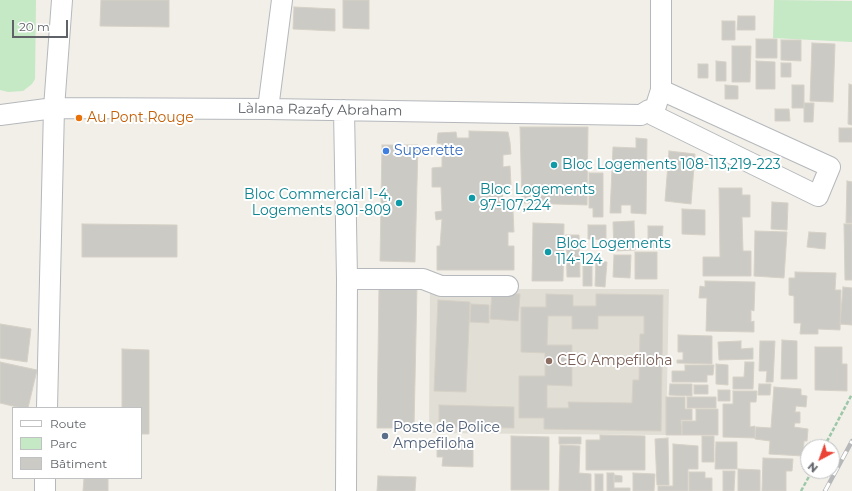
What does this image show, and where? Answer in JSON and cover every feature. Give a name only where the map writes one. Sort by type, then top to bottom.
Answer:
[{"type":"street","points":[[47,407],[54,108],[62,0]]},
{"type":"street","points":[[268,109],[282,0]]},
{"type":"street","points":[[661,0],[661,90],[647,115],[818,196],[830,167],[661,90]]},
{"type":"street","name":"Làlana Razafy Abraham","points":[[0,115],[54,108],[268,109],[647,115]]},
{"type":"street","points":[[344,110],[347,279],[346,491]]},
{"type":"street","points":[[347,279],[423,279],[441,286],[508,286]]},
{"type":"street","points":[[45,479],[45,491]]},
{"type":"path","points":[[828,439],[852,394]]},
{"type":"path","points":[[801,491],[808,479]]},
{"type":"shaded area","name":"CEG Ampefiloha","points":[[430,289],[669,289],[666,435],[429,433]]},
{"type":"green space","points":[[0,0],[36,0],[35,79],[32,84],[23,91],[8,92],[0,90]]},
{"type":"green space","points":[[774,0],[852,1],[852,42],[773,38]]},
{"type":"building","points":[[101,0],[169,0],[169,27],[100,26]]},
{"type":"building","points":[[343,0],[369,0],[369,29],[343,28]]},
{"type":"building","points":[[294,7],[335,9],[335,31],[293,29]]},
{"type":"building","points":[[738,16],[755,16],[755,30],[737,30]]},
{"type":"building","points":[[722,21],[735,21],[735,40],[722,40]]},
{"type":"building","points":[[756,39],[777,39],[777,58],[756,58]]},
{"type":"building","points":[[781,40],[801,40],[801,61],[781,60]]},
{"type":"building","points":[[812,43],[835,44],[833,102],[810,101]]},
{"type":"building","points":[[732,46],[751,46],[750,82],[732,82]]},
{"type":"building","points":[[716,61],[726,62],[726,81],[716,81]]},
{"type":"building","points":[[756,61],[775,62],[775,89],[756,89]]},
{"type":"building","points":[[781,63],[791,63],[791,77],[781,77]]},
{"type":"building","points":[[698,64],[708,64],[708,78],[698,78]]},
{"type":"building","points":[[849,84],[852,85],[852,125],[848,124]]},
{"type":"building","points":[[725,85],[738,86],[738,99],[725,99]]},
{"type":"building","points":[[792,85],[804,85],[804,108],[792,108]]},
{"type":"building","points":[[804,103],[814,103],[813,122],[804,122]]},
{"type":"building","points":[[775,109],[789,109],[790,121],[775,121]]},
{"type":"building","name":"Bloc Logements 108-113,219-223","points":[[520,127],[588,127],[587,205],[522,203]]},
{"type":"building","points":[[839,128],[852,128],[852,142],[839,142]]},
{"type":"building","name":"Bloc Logements 97-107,224","points":[[469,131],[508,132],[511,154],[503,155],[503,167],[510,166],[511,185],[502,185],[503,209],[513,210],[514,232],[508,232],[508,246],[514,246],[514,270],[437,270],[437,246],[440,246],[442,219],[436,220],[435,212],[442,211],[441,187],[432,187],[432,168],[442,167],[442,144],[437,143],[438,133],[456,132],[457,138],[469,138]]},
{"type":"building","points":[[636,138],[647,139],[646,214],[631,213],[631,205],[621,205],[621,213],[610,213],[613,147],[636,148]]},
{"type":"building","name":"Bloc Commercial 1-4, Logements 801-809","points":[[382,145],[418,145],[415,262],[380,261]]},
{"type":"building","points":[[669,151],[695,154],[691,204],[665,201]]},
{"type":"building","points":[[589,173],[603,173],[603,217],[593,217],[593,208],[589,208]]},
{"type":"building","points":[[847,181],[852,182],[852,223],[846,223]]},
{"type":"building","points":[[719,188],[742,188],[742,195],[750,195],[750,217],[742,217],[743,251],[751,251],[751,276],[703,276],[703,257],[720,257]]},
{"type":"building","points":[[772,202],[788,203],[787,230],[771,229]]},
{"type":"building","points":[[682,209],[705,210],[705,235],[682,234]]},
{"type":"building","points":[[634,221],[635,250],[614,251],[613,222]]},
{"type":"building","name":"Bloc Logements 114-124","points":[[533,223],[564,224],[563,281],[532,281]]},
{"type":"building","points":[[82,224],[177,225],[177,257],[82,257]]},
{"type":"building","points":[[844,224],[852,224],[852,280],[845,280]]},
{"type":"building","points":[[588,225],[606,225],[606,240],[588,239]]},
{"type":"building","points":[[648,226],[663,226],[662,248],[648,247]]},
{"type":"building","points":[[755,231],[787,232],[784,278],[754,276]]},
{"type":"building","points":[[809,232],[826,233],[825,249],[807,247]]},
{"type":"building","points":[[566,235],[579,235],[580,277],[567,277]]},
{"type":"building","points":[[635,252],[657,252],[657,279],[635,279]]},
{"type":"building","points":[[614,255],[631,255],[630,278],[613,277]]},
{"type":"building","points":[[596,261],[607,262],[605,287],[595,286]]},
{"type":"building","points":[[583,266],[592,266],[592,286],[583,286]]},
{"type":"building","points":[[795,272],[836,273],[835,290],[841,290],[840,330],[818,329],[818,334],[800,334],[801,323],[794,323],[794,296],[789,295],[789,278],[795,278]]},
{"type":"building","points":[[705,281],[755,282],[754,311],[751,310],[751,322],[754,321],[754,332],[706,331],[707,298],[699,298],[700,286],[705,287]]},
{"type":"building","points":[[379,286],[417,287],[414,428],[377,428]]},
{"type":"building","points":[[843,287],[852,288],[852,325],[840,324]]},
{"type":"building","points":[[492,293],[520,294],[518,321],[490,319]]},
{"type":"building","points":[[546,294],[573,295],[573,306],[596,306],[596,294],[663,295],[661,431],[544,429],[544,418],[519,418],[519,376],[545,376],[545,353],[521,352],[521,307],[546,307]],"holes":[[[548,316],[572,316],[572,329],[598,329],[598,316],[644,316],[644,334],[640,334],[639,380],[633,380],[632,403],[568,402],[569,408],[547,408],[547,385],[572,386],[572,345],[547,345]]]},
{"type":"building","points":[[438,300],[470,302],[466,392],[434,391]]},
{"type":"building","points":[[471,304],[489,305],[489,323],[470,322]]},
{"type":"building","points":[[0,324],[31,329],[27,362],[0,358]]},
{"type":"building","points":[[678,335],[712,336],[712,364],[677,363],[677,360],[683,360],[683,352],[678,352]]},
{"type":"building","points":[[782,340],[797,341],[797,379],[781,379]]},
{"type":"building","points":[[741,341],[741,349],[753,348],[753,359],[719,360],[718,342]]},
{"type":"building","points":[[760,341],[775,341],[773,382],[766,382],[767,371],[759,371]]},
{"type":"building","points":[[815,347],[842,347],[842,364],[847,364],[847,391],[815,390]]},
{"type":"building","points":[[122,349],[149,350],[149,434],[142,434],[142,407],[122,407]]},
{"type":"building","points":[[0,362],[37,370],[28,407],[17,407],[0,403]]},
{"type":"building","points":[[745,362],[754,362],[753,389],[733,389],[733,377],[744,377]]},
{"type":"building","points":[[716,364],[728,365],[728,385],[716,384]]},
{"type":"building","points":[[685,365],[714,365],[713,375],[707,375],[707,382],[672,382],[672,371],[685,371]]},
{"type":"building","points":[[670,384],[692,384],[692,396],[669,395]]},
{"type":"building","points":[[759,384],[771,384],[770,395],[758,395]]},
{"type":"building","points":[[694,385],[708,385],[708,394],[694,394]]},
{"type":"building","points":[[774,387],[801,389],[801,395],[807,396],[806,407],[796,406],[795,412],[800,412],[800,423],[795,423],[794,427],[808,429],[807,439],[800,439],[800,456],[769,454],[770,441],[755,439],[756,427],[771,428]]},
{"type":"building","points":[[718,390],[730,390],[730,401],[718,401]]},
{"type":"building","points":[[733,391],[757,391],[756,402],[750,402],[750,427],[755,426],[755,438],[723,437],[723,404],[733,404]]},
{"type":"building","points":[[666,397],[685,397],[685,409],[692,409],[692,420],[681,420],[682,435],[666,435]]},
{"type":"building","points":[[687,397],[716,397],[716,408],[687,408]]},
{"type":"building","points":[[439,405],[514,407],[514,428],[439,427]]},
{"type":"building","points":[[696,409],[718,409],[718,435],[682,435],[682,421],[696,421]]},
{"type":"building","points":[[600,435],[645,436],[645,470],[586,470],[586,440],[600,440]]},
{"type":"building","points":[[511,436],[549,437],[549,490],[511,490]]},
{"type":"building","points":[[702,436],[714,436],[714,462],[702,462]]},
{"type":"building","points":[[559,437],[581,437],[581,444],[559,444]]},
{"type":"building","points":[[668,438],[669,485],[657,485],[655,439]]},
{"type":"building","points":[[437,442],[473,443],[473,467],[442,466],[443,457],[437,457]]},
{"type":"building","points":[[716,442],[737,442],[737,469],[715,469]]},
{"type":"building","points":[[673,444],[698,446],[698,469],[688,469],[688,491],[658,491],[658,486],[673,486]]},
{"type":"building","points":[[560,445],[580,446],[579,473],[591,474],[591,491],[559,491]]},
{"type":"building","points":[[763,458],[793,459],[792,471],[786,471],[786,491],[762,491]]},
{"type":"building","points":[[738,469],[760,470],[760,491],[738,491]]},
{"type":"building","points":[[723,471],[735,471],[734,491],[723,491]]},
{"type":"building","points":[[689,472],[705,472],[705,478],[712,478],[712,491],[689,491]]},
{"type":"building","points":[[607,473],[614,473],[614,488],[630,488],[630,491],[607,491]]},
{"type":"building","points":[[633,473],[655,474],[654,491],[633,491]]},
{"type":"building","points":[[595,474],[603,474],[603,491],[595,491]]},
{"type":"building","points":[[614,475],[622,476],[622,482],[614,482]]},
{"type":"building","points":[[378,476],[416,477],[415,491],[377,491]]},
{"type":"building","points":[[84,479],[108,479],[108,491],[83,491]]},
{"type":"railway","points":[[825,491],[852,441]]},
{"type":"place","name":"Au Pont Rouge","points":[[79,118]]},
{"type":"place","name":"Superette","points":[[386,151]]},
{"type":"place","name":"Bloc Logements 108-113,219-223","points":[[554,165]]},
{"type":"place","name":"Bloc Logements 97-107,224","points":[[472,198]]},
{"type":"place","name":"Bloc Commercial 1-4, Logements 801-809","points":[[399,203]]},
{"type":"place","name":"Bloc Logements 114-124","points":[[548,252]]},
{"type":"place","name":"CEG Ampefiloha","points":[[549,361]]},
{"type":"place","name":"Poste de Police Ampefiloha","points":[[385,436]]}]
